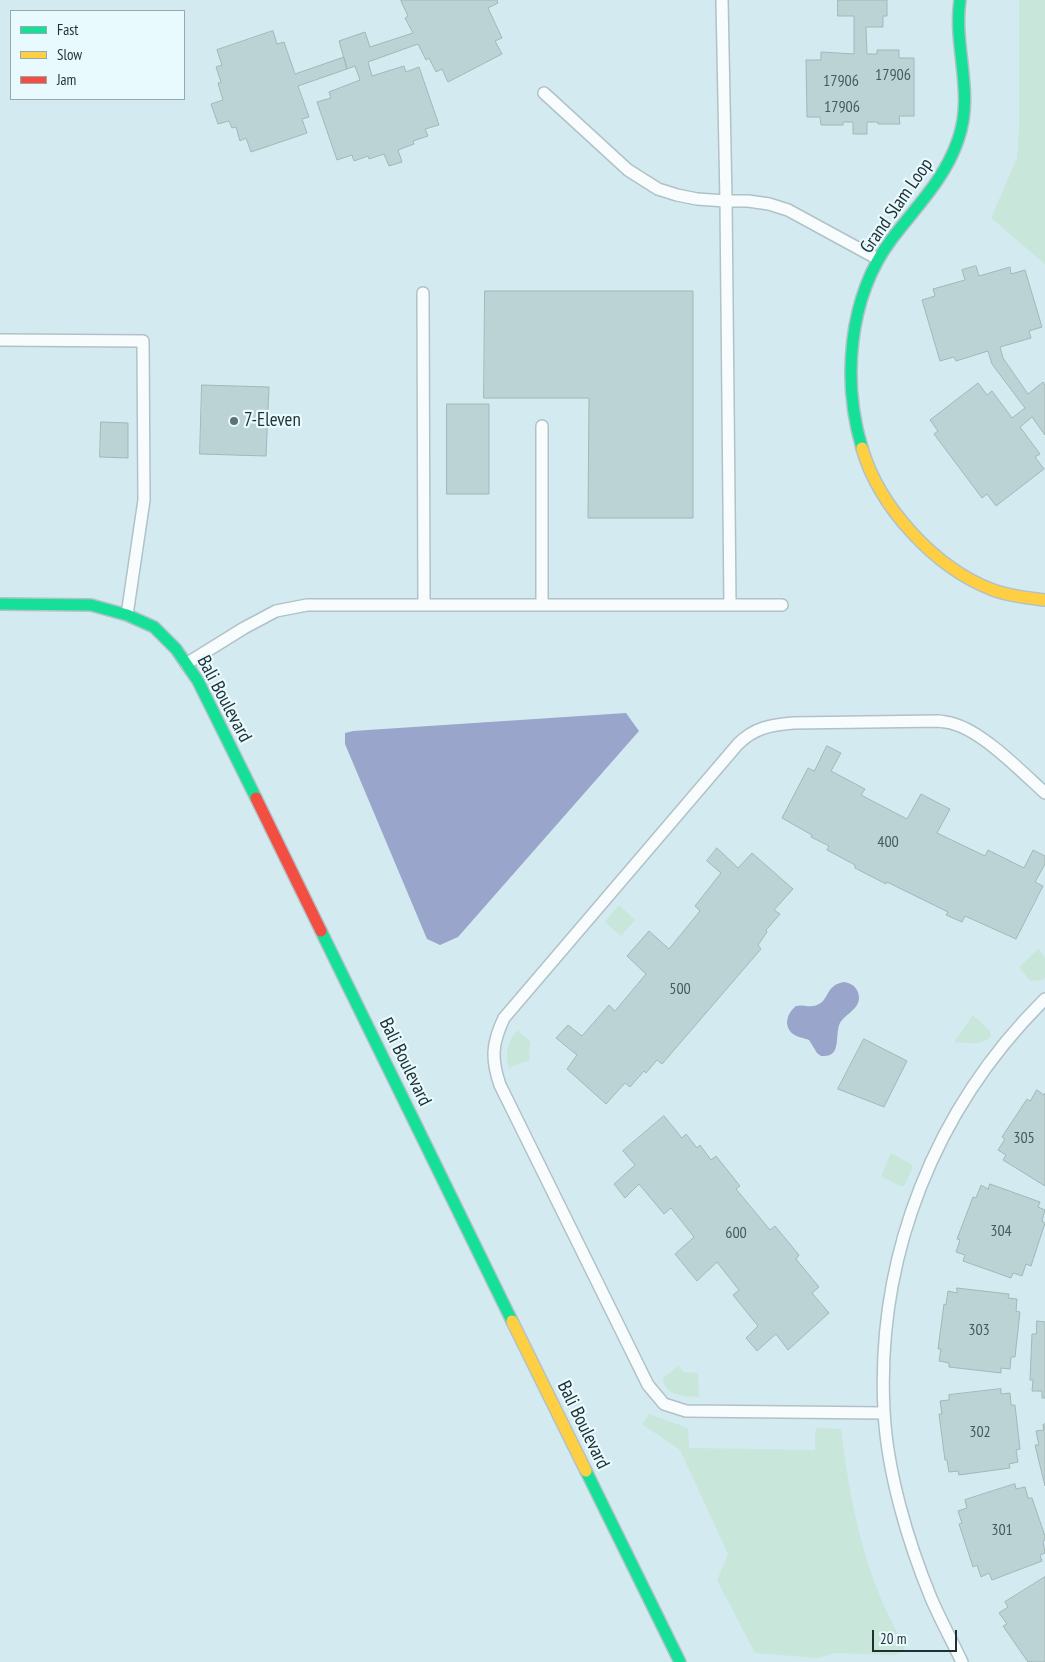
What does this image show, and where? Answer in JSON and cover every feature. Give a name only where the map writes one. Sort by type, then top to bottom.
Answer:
[{"type":"street","name":"Grand Slam Loop","points":[[960,0],[958,32],[966,89],[964,114],[958,139],[948,163],[935,185],[895,234],[878,259],[867,285],[854,335],[851,383],[858,433],[865,458],[874,479],[886,499],[900,518],[935,554],[972,580],[994,590],[1020,597],[1045,600]]},
{"type":"street","name":"Bali Boulevard","points":[[0,604],[91,605],[127,615],[154,627],[176,649],[198,681],[680,1662]]},
{"type":"lane","points":[[722,0],[730,604]]},
{"type":"lane","points":[[544,93],[628,170],[658,189],[677,195],[726,202],[748,201],[769,204],[788,210],[878,259]]},
{"type":"lane","points":[[423,293],[424,605]]},
{"type":"lane","points":[[0,340],[143,341],[144,500],[127,615]]},
{"type":"lane","points":[[542,426],[542,605]]},
{"type":"lane","points":[[186,664],[244,628],[276,611],[307,605],[782,604]]},
{"type":"lane","points":[[884,1413],[686,1411],[664,1404],[648,1385],[500,1085],[494,1069],[493,1050],[497,1033],[504,1018],[748,734],[777,724],[793,722],[939,721],[955,724],[970,730],[983,739],[1045,792]]},
{"type":"lane","points":[[962,1662],[931,1599],[906,1528],[896,1488],[884,1413],[886,1336],[890,1295],[899,1252],[912,1208],[924,1175],[947,1129],[970,1090],[996,1054],[1022,1021],[1045,998]]},
{"type":"green space","points":[[1019,0],[1045,0],[1045,264],[991,218],[1017,158],[1019,131]]},
{"type":"green space","points":[[619,905],[635,920],[621,936],[605,922]]},
{"type":"green space","points":[[1039,948],[1045,958],[1045,978],[1030,981],[1019,967]]},
{"type":"green space","points":[[973,1015],[990,1031],[991,1036],[979,1043],[954,1042]]},
{"type":"green space","points":[[517,1030],[531,1042],[529,1049],[530,1060],[509,1068],[508,1048]]},
{"type":"green space","points":[[891,1153],[913,1167],[904,1186],[900,1186],[881,1176]]},
{"type":"green space","points":[[679,1366],[684,1372],[698,1373],[699,1397],[676,1394],[671,1392],[664,1384],[663,1378]]},
{"type":"green space","points":[[649,1414],[688,1428],[689,1448],[815,1450],[815,1433],[817,1428],[841,1429],[847,1472],[860,1534],[872,1576],[905,1648],[904,1650],[895,1655],[836,1653],[818,1658],[755,1653],[717,1580],[728,1554],[680,1450],[642,1424]]},
{"type":"water","points":[[626,713],[639,731],[458,937],[440,945],[427,939],[345,744],[345,733]]},
{"type":"water","points":[[844,982],[852,984],[856,988],[859,1001],[840,1023],[835,1050],[828,1056],[821,1056],[809,1040],[790,1031],[787,1023],[788,1016],[796,1006],[814,1006],[821,1003],[834,986]]},
{"type":"building","points":[[497,0],[498,3],[488,8],[502,38],[495,41],[502,54],[448,82],[442,69],[436,72],[429,58],[426,60],[418,44],[368,62],[372,76],[404,66],[406,72],[419,67],[439,125],[425,129],[428,136],[413,141],[414,144],[398,150],[402,162],[389,166],[384,154],[369,159],[368,156],[354,161],[352,155],[337,160],[317,102],[331,98],[329,92],[360,80],[355,66],[347,69],[339,41],[365,32],[370,47],[413,33],[405,18],[408,16],[401,1]]},
{"type":"building","points":[[838,0],[887,0],[887,16],[883,16],[883,27],[866,27],[867,54],[877,54],[877,50],[899,50],[899,58],[914,58],[914,116],[899,116],[900,124],[867,122],[867,134],[853,134],[853,122],[843,122],[843,125],[821,125],[820,117],[807,117],[806,60],[821,60],[821,52],[854,54],[854,16],[838,16]]},
{"type":"building","points":[[273,31],[277,44],[284,42],[295,74],[344,57],[347,69],[298,86],[309,117],[302,119],[307,133],[251,152],[246,138],[240,141],[236,127],[232,128],[229,121],[218,124],[211,104],[223,100],[218,83],[221,82],[216,67],[222,65],[217,50]]},
{"type":"building","points":[[976,266],[979,276],[1010,267],[1011,274],[1025,270],[1042,327],[1029,331],[1031,338],[1000,347],[1003,358],[1028,394],[1043,382],[1045,385],[1045,435],[1032,417],[1020,427],[1040,454],[1035,457],[1044,469],[996,506],[987,494],[982,498],[934,434],[938,431],[930,420],[978,383],[987,395],[992,391],[1012,418],[1025,408],[992,364],[988,351],[956,361],[954,357],[940,361],[922,300],[935,296],[933,289],[965,280],[962,270]]},
{"type":"building","points":[[485,291],[693,291],[693,518],[588,518],[589,398],[484,398]]},
{"type":"building","name":"7-Eleven","points":[[202,385],[269,387],[266,456],[200,454]]},
{"type":"building","points":[[447,404],[489,404],[489,494],[447,494]]},
{"type":"building","points":[[101,422],[128,423],[128,458],[100,457]]},
{"type":"building","points":[[827,746],[841,753],[831,771],[865,789],[861,795],[907,819],[921,794],[950,809],[937,833],[985,856],[988,850],[1024,868],[1033,850],[1045,856],[1045,864],[1035,882],[1043,886],[1016,939],[965,916],[962,922],[946,915],[948,912],[855,868],[855,865],[827,850],[829,846],[782,818],[808,768],[814,771]]},
{"type":"building","points":[[717,848],[738,868],[752,853],[793,889],[774,910],[780,914],[766,930],[767,932],[758,945],[761,949],[662,1064],[657,1060],[630,1087],[625,1083],[606,1104],[567,1069],[577,1055],[556,1038],[568,1025],[582,1036],[609,1005],[615,1011],[646,974],[627,956],[649,931],[669,949],[700,911],[695,906],[721,873],[707,861]]},
{"type":"building","points":[[864,1039],[907,1061],[884,1107],[838,1089]]},
{"type":"building","points":[[1037,1090],[1044,1095],[1045,1093],[1045,1186],[1003,1160],[1006,1155],[998,1150],[1005,1139],[1002,1137],[1027,1099],[1030,1101]]},
{"type":"building","points":[[664,1116],[682,1138],[686,1134],[697,1148],[700,1145],[711,1160],[716,1156],[740,1186],[736,1189],[770,1230],[775,1226],[799,1255],[796,1259],[819,1287],[812,1293],[829,1313],[788,1350],[776,1334],[757,1351],[746,1338],[758,1326],[733,1295],[739,1290],[717,1262],[697,1281],[675,1254],[694,1237],[671,1208],[664,1214],[639,1184],[625,1198],[614,1184],[635,1165],[623,1151]]},
{"type":"building","points":[[990,1184],[1040,1202],[1038,1207],[1045,1210],[1042,1221],[1045,1223],[1031,1266],[1026,1264],[1022,1276],[1013,1273],[1011,1278],[963,1261],[965,1255],[956,1252],[960,1240],[957,1239],[973,1197],[976,1198],[981,1185],[988,1189]]},
{"type":"building","points":[[957,1288],[1009,1294],[1008,1298],[1017,1299],[1016,1311],[1020,1312],[1015,1357],[1011,1357],[1010,1369],[1001,1368],[1001,1373],[949,1367],[949,1363],[939,1361],[941,1349],[938,1349],[944,1304],[946,1305],[948,1291],[957,1293]]},
{"type":"building","points":[[1037,1321],[1045,1322],[1045,1398],[1042,1398],[1042,1391],[1032,1391],[1033,1380],[1030,1380],[1032,1334],[1036,1334]]},
{"type":"building","points":[[1001,1389],[1001,1394],[1010,1393],[1011,1405],[1015,1405],[1020,1449],[1016,1450],[1018,1462],[1009,1464],[1010,1468],[959,1475],[958,1471],[949,1472],[947,1460],[945,1460],[939,1414],[942,1414],[940,1401],[949,1400],[949,1395]]},
{"type":"building","points":[[1045,1424],[1045,1486],[1035,1445],[1039,1445],[1036,1431],[1044,1430],[1043,1425]]},
{"type":"building","points":[[1015,1484],[1016,1489],[1025,1487],[1028,1498],[1032,1498],[1045,1536],[1043,1541],[1045,1553],[1040,1555],[1042,1561],[992,1580],[989,1573],[981,1577],[977,1565],[973,1567],[959,1524],[962,1523],[958,1511],[967,1508],[965,1500]]},
{"type":"building","points":[[1045,1577],[1045,1662],[1028,1662],[1003,1626],[1007,1624],[999,1613],[1008,1607],[1005,1602]]},
{"type":"traffic: fast","points":[[862,448],[852,395],[851,368],[858,314],[866,288],[877,263],[891,240],[929,193],[945,168],[958,140],[963,122],[964,105],[959,35],[960,0]]},
{"type":"traffic: fast","points":[[0,604],[91,605],[127,615],[154,627],[176,649],[198,681],[256,798]]},
{"type":"traffic: fast","points":[[321,931],[512,1321]]},
{"type":"traffic: fast","points":[[586,1471],[680,1662]]},
{"type":"traffic: slow","points":[[862,448],[881,492],[896,513],[912,533],[950,567],[971,580],[993,590],[1045,600]]},
{"type":"traffic: slow","points":[[512,1321],[586,1471]]},
{"type":"traffic: jam","points":[[256,798],[321,931]]},
{"type":"place","name":"7-Eleven","points":[[234,421]]}]
